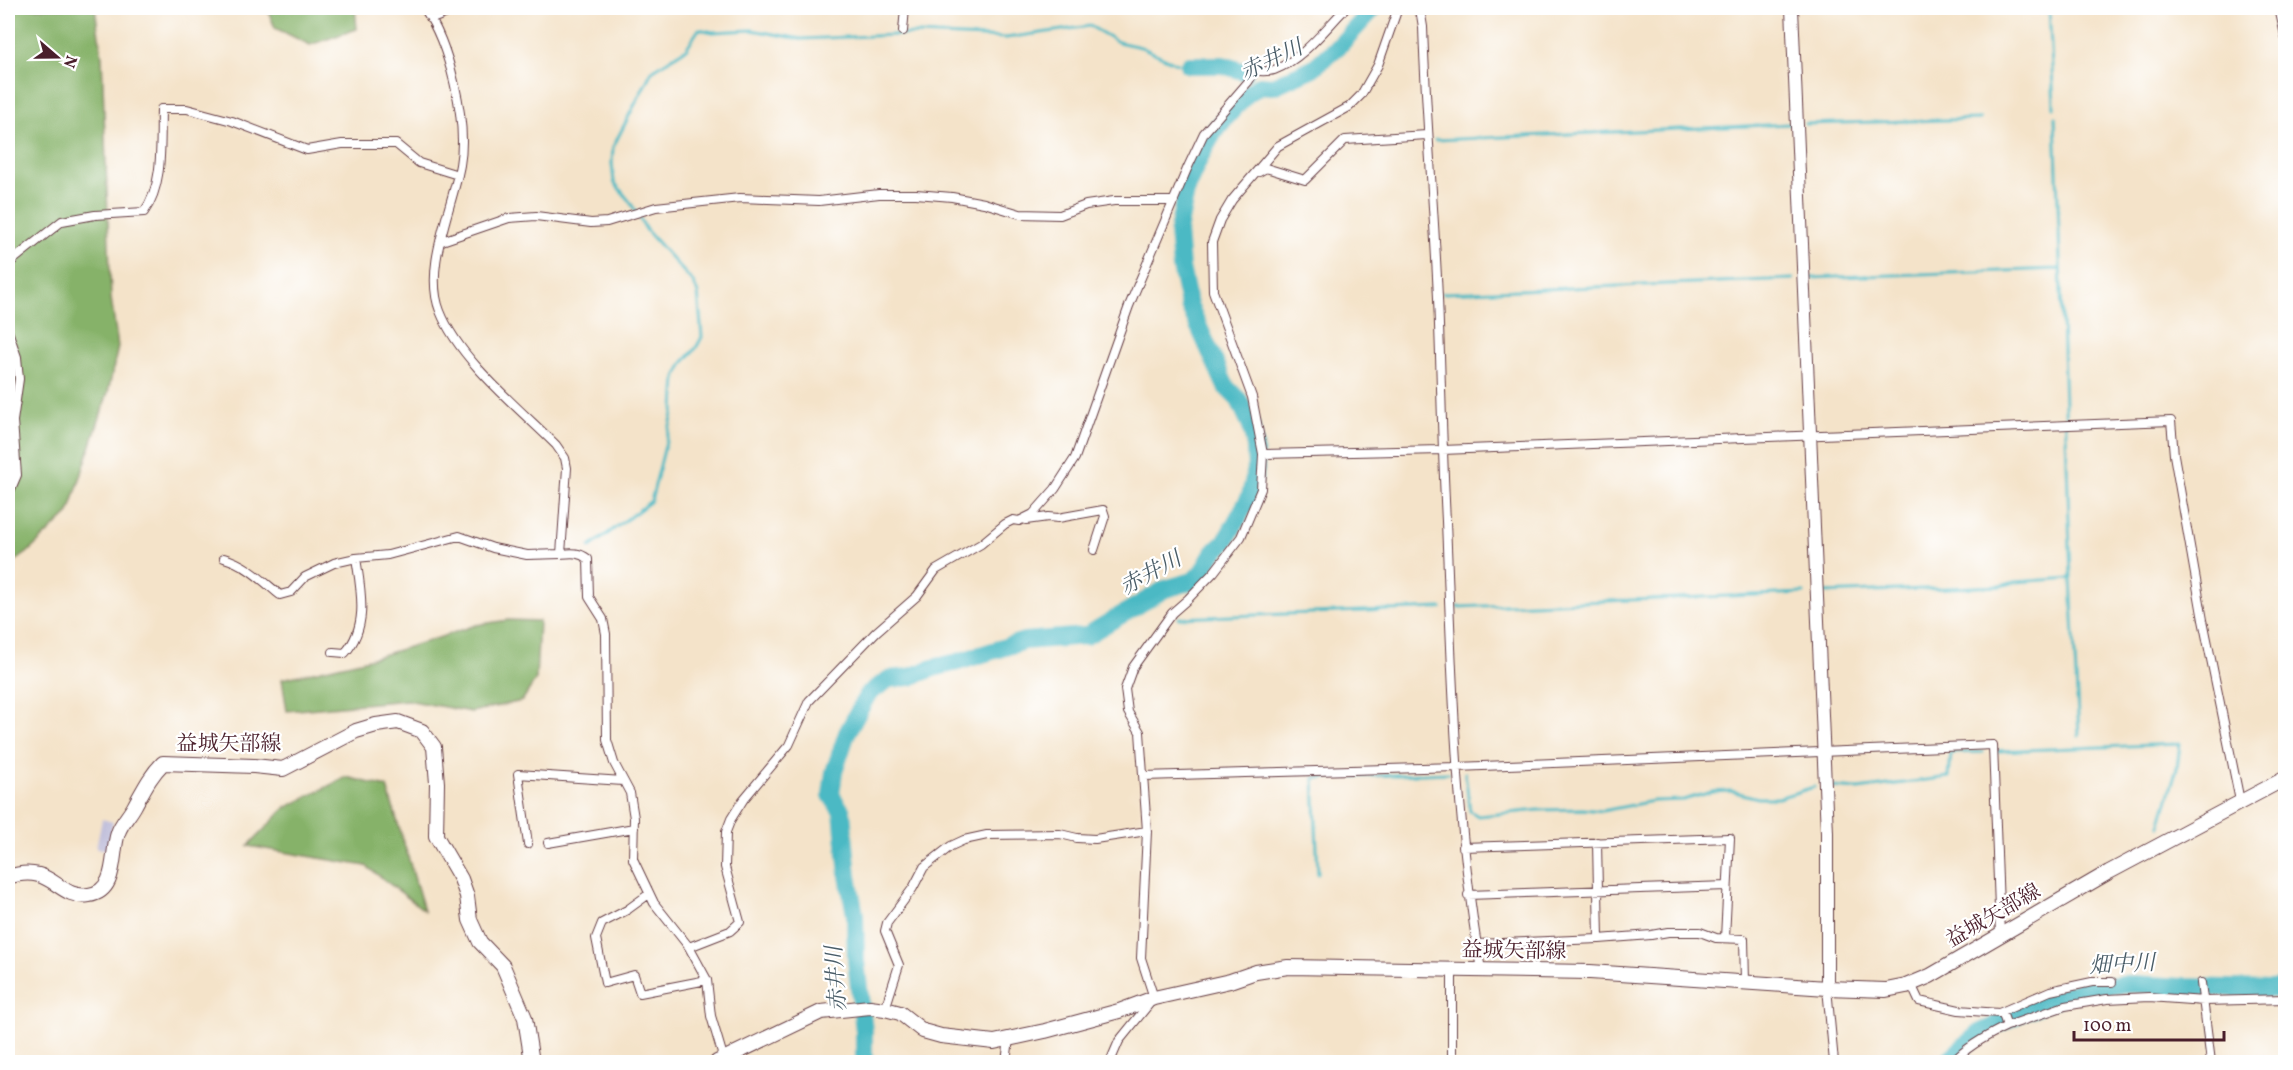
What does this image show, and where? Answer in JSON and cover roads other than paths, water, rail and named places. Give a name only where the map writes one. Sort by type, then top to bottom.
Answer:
[{"type":"main road","name":"益城矢部線","points":[[8,877],[37,873],[77,896],[92,895],[105,886],[110,876],[117,834],[151,775],[163,763],[283,769],[356,730],[376,724],[398,722],[422,731],[434,747],[437,783],[436,836],[461,879],[467,896],[470,920],[480,942],[503,966],[506,973],[525,1018],[532,1062]]},
{"type":"main road","name":"益城矢部線","points":[[720,1061],[821,1012],[885,1008],[900,1013],[923,1031],[941,1036],[994,1042],[1119,1011],[1154,998],[1230,981],[1256,972],[1288,967],[1590,972],[1886,990],[1911,984],[1930,976],[2240,801],[2286,778]]},
{"type":"street","points":[[424,8],[432,19],[447,61],[462,123],[458,174],[435,261],[434,283],[440,312],[469,359],[556,445],[565,458],[567,468],[561,554]]},
{"type":"street","points":[[432,19],[459,8]]},
{"type":"street","points":[[903,31],[905,8]]},
{"type":"street","points":[[1019,521],[1033,514],[1054,489],[1075,458],[1129,306],[1204,133],[1255,71],[1271,71],[1287,63],[1346,8]]},
{"type":"street","points":[[1110,1062],[1119,1041],[1154,998],[1140,958],[1147,831],[1140,732],[1128,712],[1125,689],[1133,668],[1172,613],[1214,572],[1241,537],[1261,489],[1263,454],[1252,397],[1218,308],[1211,277],[1212,242],[1220,220],[1232,200],[1278,146],[1349,107],[1361,95],[1378,65],[1398,8]]},
{"type":"street","points":[[1415,8],[1421,15],[1423,27],[1427,135],[1438,297],[1442,450],[1457,767],[1468,895],[1481,970]]},
{"type":"street","points":[[1792,8],[1827,833],[1827,988],[1834,1062]]},
{"type":"street","points":[[2279,8],[2286,40]]},
{"type":"street","points":[[8,264],[62,222],[95,215],[144,212],[151,202],[159,169],[161,109],[187,109],[232,121],[307,150],[342,144],[396,144],[419,163],[458,174]]},
{"type":"street","points":[[1250,177],[1266,168],[1305,180],[1345,140],[1427,135]]},
{"type":"street","points":[[442,241],[509,218],[536,216],[591,223],[607,222],[640,211],[672,205],[740,198],[819,201],[879,194],[952,196],[1020,214],[1060,215],[1086,205],[1114,201],[1174,201]]},
{"type":"street","points":[[8,331],[17,357],[19,380],[14,422],[17,475],[8,496]]},
{"type":"street","points":[[1263,454],[1442,450],[2171,421],[2174,455],[2203,621],[2240,801]]},
{"type":"street","points":[[689,947],[730,931],[740,922],[725,867],[726,832],[743,800],[789,745],[809,701],[876,632],[917,596],[936,570],[981,544],[1013,520],[1058,518],[1103,510],[1105,516],[1094,550]]},
{"type":"street","points":[[224,558],[248,570],[280,595],[291,592],[305,577],[334,564],[356,558],[388,555],[459,536],[493,548],[527,555],[573,553],[588,559],[589,597],[603,619],[606,634],[608,740],[614,763],[630,793],[634,828],[633,859],[649,894],[689,947],[707,980],[711,1017],[720,1061]]},
{"type":"street","points":[[333,652],[345,653],[354,643],[361,622],[362,594],[356,558]]},
{"type":"street","points":[[1144,776],[1457,767],[1993,745],[2000,935]]},
{"type":"street","points":[[528,844],[518,774],[623,781]]},
{"type":"street","points":[[548,843],[634,828]]},
{"type":"street","points":[[885,1008],[899,965],[885,931],[887,923],[913,888],[924,867],[951,846],[963,840],[987,835],[1060,834],[1095,839],[1147,831]]},
{"type":"street","points":[[1463,847],[1730,838],[1725,938]]},
{"type":"street","points":[[1597,842],[1599,939]]},
{"type":"street","points":[[1468,895],[1727,886]]},
{"type":"street","points":[[649,894],[627,910],[602,923],[596,938],[605,983],[634,975],[640,993],[707,980]]},
{"type":"street","points":[[1476,944],[1700,932],[1716,938],[1744,939],[1745,982]]},
{"type":"street","points":[[1452,970],[1452,1062]]},
{"type":"street","points":[[1911,984],[1918,1000],[1959,1010],[2002,1013],[2050,991],[2092,982],[2112,982]]},
{"type":"street","points":[[2201,982],[2211,1062]]},
{"type":"street","points":[[1953,1062],[1964,1051],[2007,1025],[2065,1006],[2107,999],[2149,997],[2286,999]]},
{"type":"street","points":[[2002,1013],[2007,1025]]},
{"type":"street","points":[[1006,1062],[1009,1039]]},
{"type":"waterway","name":"赤井川","points":[[864,1062],[864,1031],[856,961],[855,915],[848,876],[842,812],[831,795],[834,772],[847,733],[868,694],[889,679],[910,677],[1024,641],[1086,636],[1165,589],[1193,581],[1203,571],[1213,553],[1225,542],[1250,496],[1256,469],[1255,447],[1251,426],[1239,400],[1226,387],[1189,305],[1181,267],[1178,231],[1187,187],[1215,130],[1245,96],[1260,85],[1273,86],[1313,68],[1339,46],[1374,8]]},
{"type":"waterway","points":[[2049,8],[2054,107]]},
{"type":"waterway","points":[[590,547],[651,501],[674,410],[676,377],[702,337],[698,293],[693,282],[647,231],[630,202],[614,182],[612,163],[613,147],[652,71],[686,49],[699,29],[713,32],[752,30],[801,39],[918,34],[1006,38],[1090,26],[1118,42],[1141,47],[1178,64]]},
{"type":"waterway","points":[[1189,65],[1223,65],[1245,72]]},
{"type":"waterway","points":[[2055,117],[2071,578],[2079,736]]},
{"type":"waterway","points":[[1805,124],[1980,119]]},
{"type":"waterway","points":[[1435,140],[1791,124]]},
{"type":"waterway","points":[[1809,278],[2059,269]]},
{"type":"waterway","points":[[1443,293],[1793,279]]},
{"type":"waterway","points":[[1822,593],[2001,586],[2015,582],[2071,578]]},
{"type":"waterway","points":[[1458,607],[1804,593]]},
{"type":"waterway","points":[[1179,618],[1441,608]]},
{"type":"waterway","points":[[1996,751],[2180,744],[2177,768],[2160,826]]},
{"type":"waterway","points":[[1832,787],[1858,789],[1949,777],[1951,753],[1983,752]]},
{"type":"waterway","points":[[1318,874],[1314,778],[1449,773]]},
{"type":"waterway","points":[[1465,773],[1470,811],[1478,816],[1539,810],[1602,811],[1653,801],[1683,800],[1712,792],[1731,791],[1758,798],[1778,798],[1814,787]]},
{"type":"waterway","name":"畑中川","points":[[1946,1062],[1979,1033],[2084,988],[2134,984],[2272,989],[2286,987]]},
{"type":"waterway","points":[[2211,1009],[2217,1062]]}]
